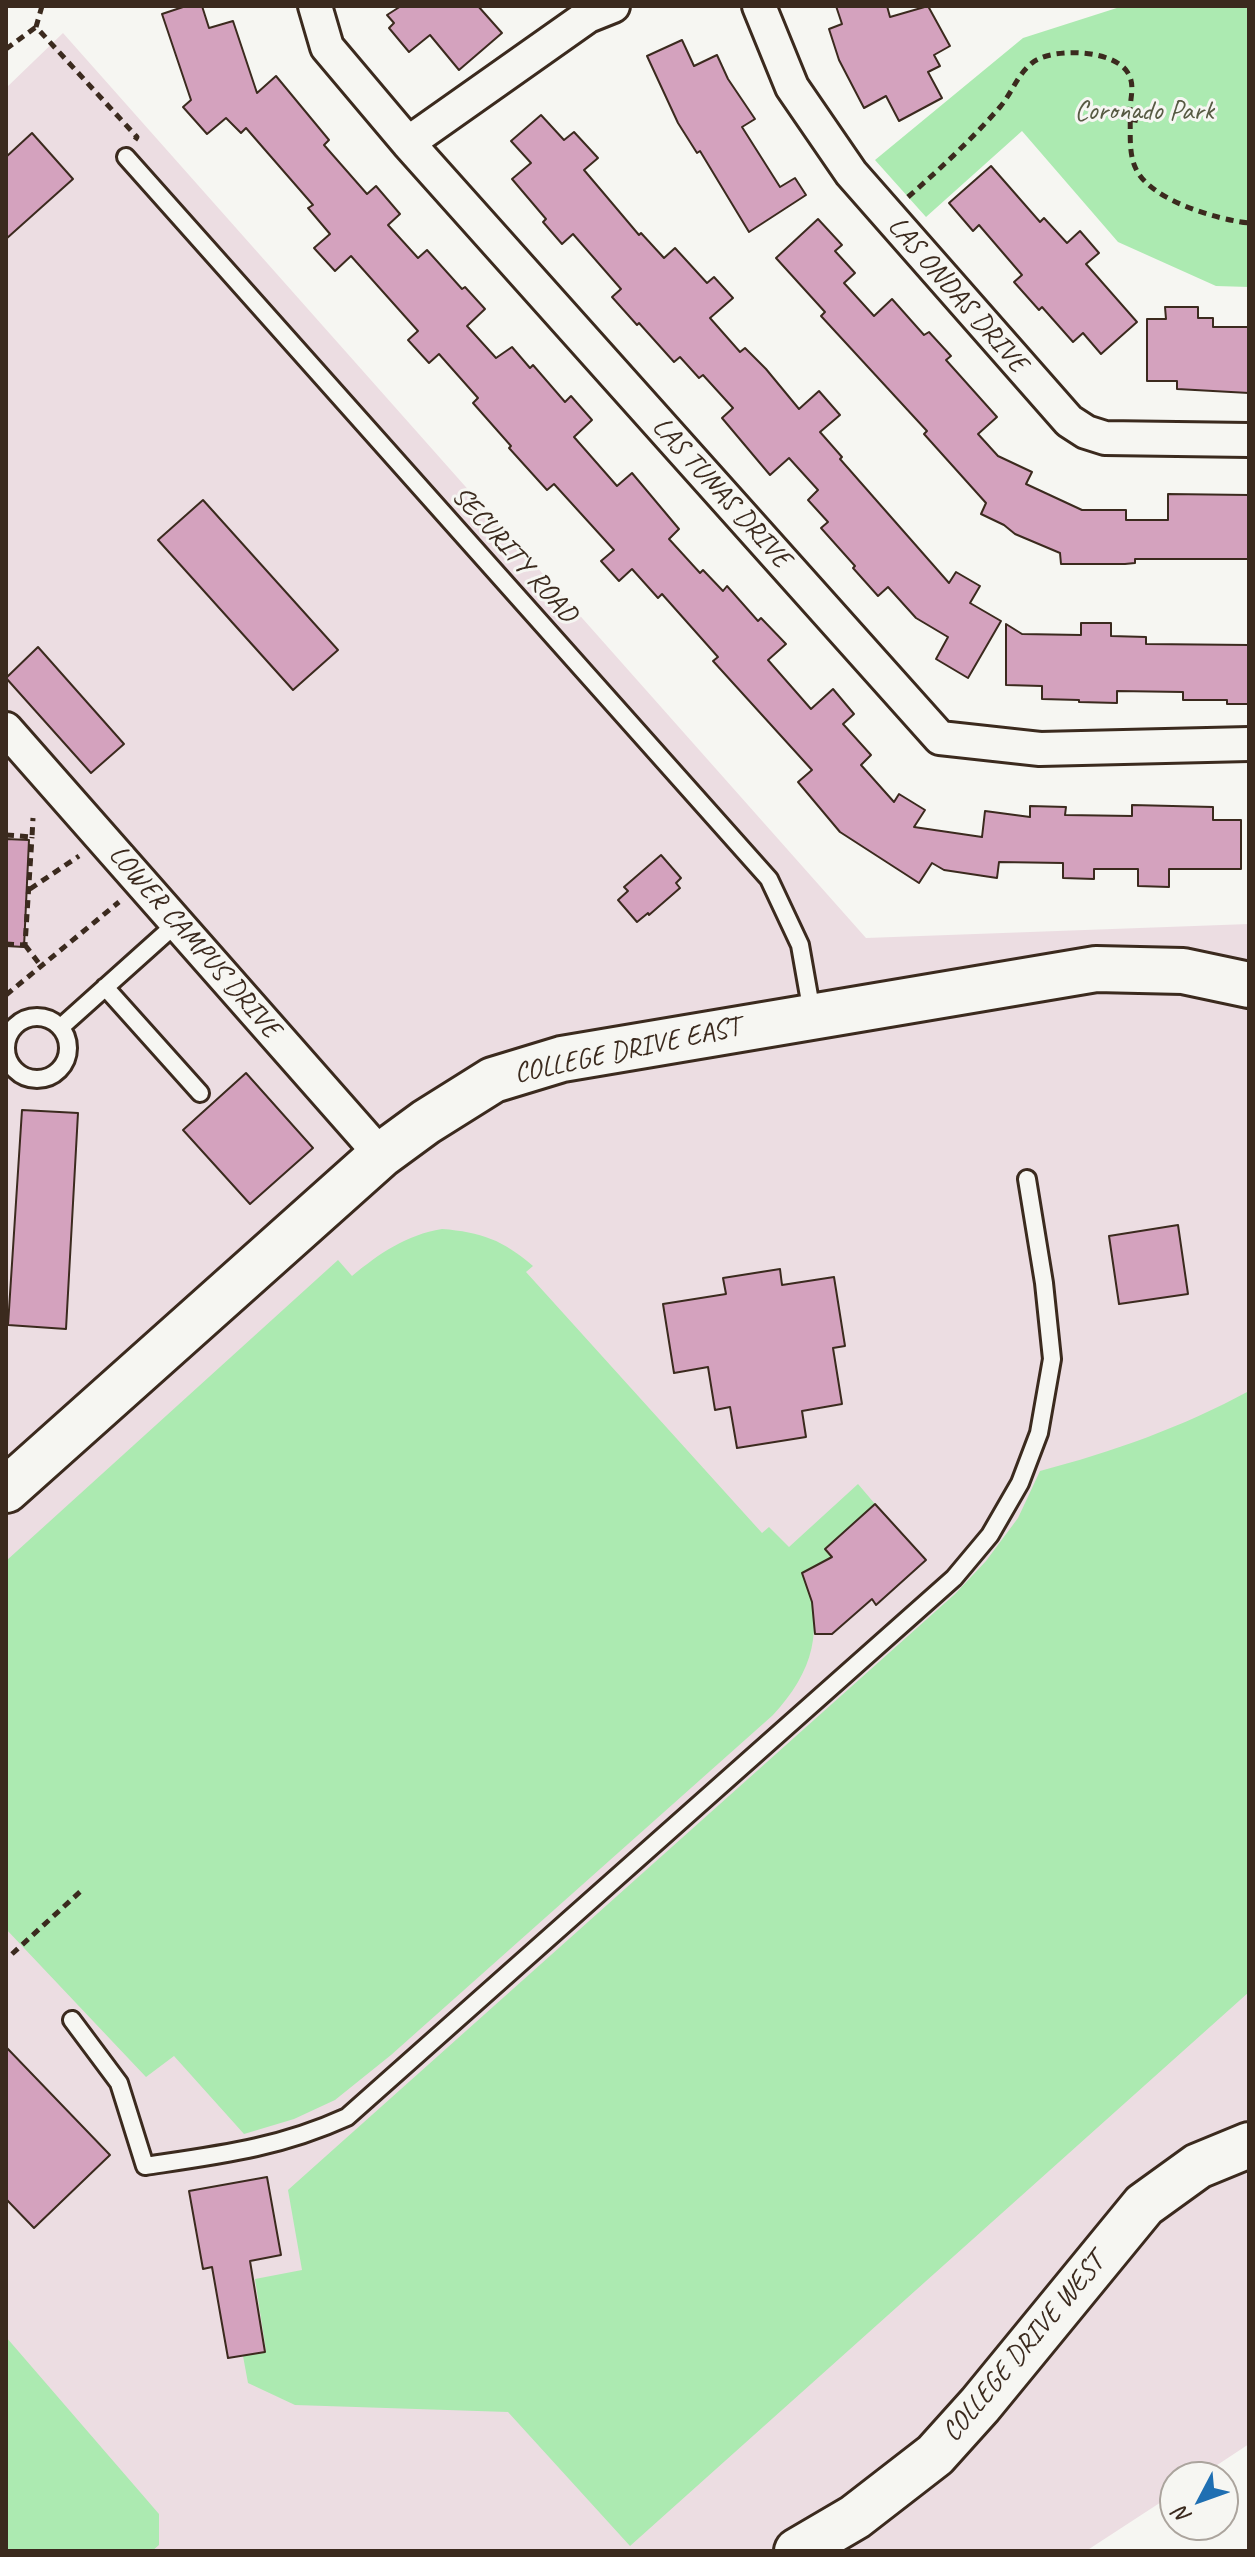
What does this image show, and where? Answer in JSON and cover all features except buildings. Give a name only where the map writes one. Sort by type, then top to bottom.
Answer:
[{"type":"street","name":"LAS TUNAS DRIVE","points":[[315,6],[327,47],[408,143],[940,738],[1040,749],[1249,744]]},
{"type":"street","points":[[408,143],[588,16],[613,6]]},
{"type":"street","name":"LAS ONDAS DRIVE","points":[[759,6],[792,87],[851,173],[1069,421],[1086,432],[1105,438],[1249,440]]},
{"type":"street","name":"LOWER CAMPUS DRIVE","points":[[6,729],[381,1155]]},
{"type":"street","name":"COLLEGE DRIVE EAST","points":[[6,1490],[381,1155],[473,1092],[515,1072],[562,1059],[1096,969],[1183,971],[1249,985]]},
{"type":"street","name":"COLLEGE DRIVE WEST","points":[[797,2551],[855,2517],[935,2455],[980,2405],[1144,2205],[1198,2166],[1249,2145]]},
{"type":"lane","name":"SECURITY ROAD","points":[[126,157],[769,879],[800,945],[812,1015]]},
{"type":"lane","points":[[61,1027],[177,923]]},
{"type":"lane","points":[[105,987],[200,1093]]},
{"type":"lane","points":[[72,2020],[119,2083],[145,2166],[241,2152],[308,2135],[347,2117],[954,1578],[990,1535],[1020,1483],[1039,1433],[1052,1359],[1044,1283],[1027,1179]]},
{"type":"path","points":[[6,49],[36,27],[42,6]]},
{"type":"path","points":[[36,27],[137,137],[126,157]]},
{"type":"path","points":[[911,207],[905,200],[974,135],[1005,101],[1020,74],[1043,55],[1056,53],[1092,55],[1122,66],[1132,83],[1131,148],[1136,169],[1144,181],[1176,201],[1216,217],[1249,223]]},
{"type":"path","points":[[1130,119],[1140,121]]},
{"type":"path","points":[[33,818],[25,945],[41,966]]},
{"type":"path","points":[[6,835],[32,837]]},
{"type":"path","points":[[29,890],[79,856]]},
{"type":"path","points":[[6,995],[119,902]]},
{"type":"path","points":[[6,944],[25,945]]},
{"type":"path","points":[[12,1954],[82,1890]]},
{"type":"shaded area","points":[[63,33],[866,938],[1249,924],[1249,2444],[1223,2461],[1159,2461],[1159,2503],[1086,2551],[6,2551],[6,88]]},
{"type":"green space","name":"Coronado Park","points":[[1123,6],[1249,6],[1249,287],[1216,286],[1118,242],[1022,131],[926,217],[875,160],[1023,38]]},
{"type":"green space","points":[[442,1229],[491,1239],[533,1266],[526,1272],[762,1533],[769,1527],[789,1547],[858,1484],[875,1504],[825,1548],[832,1557],[802,1573],[813,1612],[812,1648],[798,1682],[773,1715],[391,2055],[335,2100],[294,2119],[244,2134],[174,2056],[146,2077],[6,1929],[6,1561],[338,1260],[352,1276],[394,1246]]},
{"type":"green space","points":[[1249,1391],[1249,1992],[630,2546],[508,2412],[295,2405],[248,2383],[243,2356],[266,2351],[255,2279],[302,2270],[288,2190],[955,1594],[986,1561],[1018,1518],[1040,1471],[1147,1437]]},
{"type":"green space","points":[[6,2337],[159,2514],[159,2545],[152,2551],[6,2551]]}]
